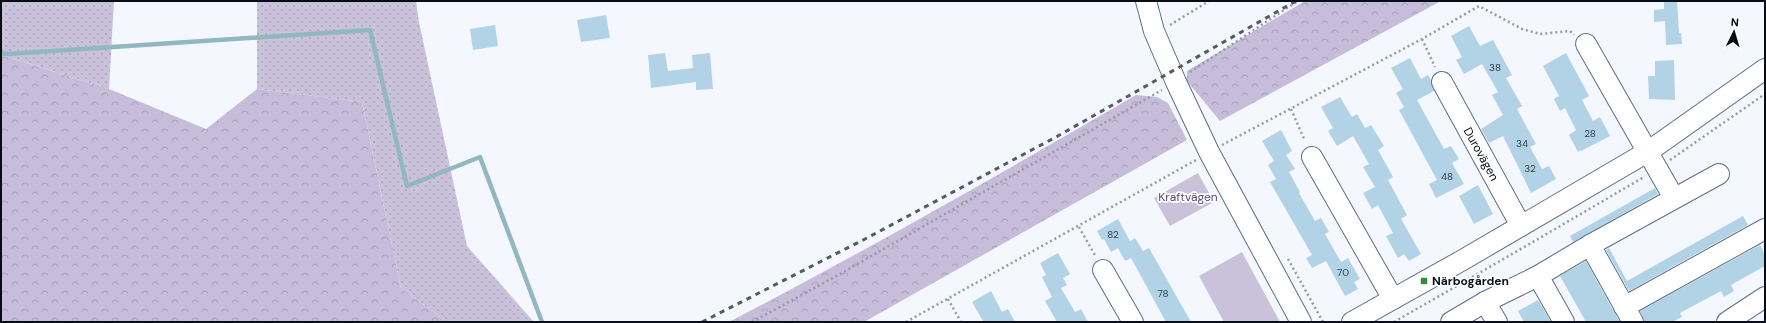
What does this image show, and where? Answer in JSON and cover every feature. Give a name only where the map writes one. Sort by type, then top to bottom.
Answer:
[{"type":"street","points":[[1146,1],[1156,34],[1176,82],[1209,152],[1301,322]]},
{"type":"street","points":[[1586,44],[1649,151],[1674,198]]},
{"type":"street","points":[[1352,322],[1649,151],[1765,69]]},
{"type":"street","name":"Durovägen","points":[[1442,82],[1521,226]]},
{"type":"street","points":[[1312,157],[1392,299]]},
{"type":"street","points":[[1451,322],[1485,302],[1538,276],[1590,245],[1719,174]]},
{"type":"street","points":[[1590,245],[1629,314],[1765,229]]},
{"type":"street","points":[[1103,270],[1133,322]]},
{"type":"street","points":[[1538,276],[1564,322]]},
{"type":"street","points":[[1727,322],[1765,297]]},
{"type":"street","points":[[1485,302],[1497,322]]},
{"type":"path","points":[[1156,34],[1209,1]]},
{"type":"path","points":[[752,322],[831,279],[1176,82],[1298,1]]},
{"type":"path","points":[[906,322],[1079,227],[1209,152],[1422,39],[1479,6],[1522,29],[1540,34],[1570,31],[1586,44]]},
{"type":"path","points":[[1422,39],[1442,82]]},
{"type":"path","points":[[1291,109],[1312,157]]},
{"type":"path","points":[[1079,227],[1103,270]]},
{"type":"path","points":[[948,299],[961,322]]},
{"type":"green space","points":[[1,1],[114,1],[109,89],[1,55]]},
{"type":"green space","points":[[257,1],[416,1],[419,22],[467,246],[534,322],[447,322],[401,288],[362,102],[257,89]]},
{"type":"green space","points":[[1305,1],[1441,1],[1220,121],[1187,81],[1187,71]]},
{"type":"green space","points":[[1,55],[109,89],[206,129],[257,89],[362,102],[401,288],[447,322],[1,322]]},
{"type":"green space","points":[[1136,95],[1157,97],[1168,103],[1187,140],[864,322],[729,322],[934,211]]},
{"type":"green space","name":"Kraftvägen","points":[[1198,173],[1214,202],[1170,226],[1154,198]]},
{"type":"green space","points":[[1242,252],[1280,322],[1224,322],[1199,276]]},
{"type":"building","points":[[1664,1],[1677,1],[1679,33],[1681,33],[1682,44],[1666,45],[1665,21],[1654,22],[1654,10],[1664,9]]},
{"type":"building","points":[[606,15],[610,38],[581,42],[577,20]]},
{"type":"building","points":[[495,25],[498,46],[473,50],[470,29]]},
{"type":"building","points":[[1469,26],[1480,46],[1493,40],[1512,75],[1506,78],[1522,106],[1517,109],[1536,144],[1530,147],[1542,169],[1549,166],[1556,179],[1531,193],[1503,136],[1489,143],[1481,129],[1503,115],[1492,95],[1498,92],[1482,64],[1464,74],[1456,60],[1462,57],[1451,36]]},
{"type":"building","points":[[665,53],[668,71],[693,68],[692,55],[710,53],[713,89],[696,90],[696,82],[651,88],[648,55]]},
{"type":"building","points":[[1566,53],[1589,96],[1582,100],[1593,121],[1600,117],[1610,136],[1578,152],[1569,135],[1576,130],[1565,108],[1560,111],[1554,99],[1559,96],[1543,66]]},
{"type":"building","points":[[1410,58],[1421,79],[1428,75],[1431,80],[1434,91],[1417,100],[1444,149],[1451,146],[1459,159],[1452,163],[1464,184],[1436,198],[1429,184],[1437,180],[1399,110],[1404,107],[1396,93],[1403,89],[1391,68]]},
{"type":"building","points":[[1674,60],[1675,100],[1649,99],[1648,76],[1655,76],[1655,61]]},
{"type":"building","points":[[1340,97],[1352,117],[1357,114],[1365,128],[1371,125],[1384,146],[1378,150],[1393,177],[1388,180],[1407,215],[1401,219],[1421,254],[1409,261],[1404,254],[1398,258],[1386,236],[1393,233],[1378,205],[1372,209],[1363,193],[1375,187],[1363,167],[1369,164],[1353,136],[1337,146],[1328,131],[1333,128],[1321,107]]},
{"type":"building","points":[[1281,130],[1292,151],[1286,155],[1295,169],[1289,172],[1300,192],[1299,193],[1315,221],[1321,218],[1329,232],[1325,234],[1341,262],[1348,258],[1360,279],[1354,282],[1358,289],[1345,296],[1326,261],[1312,268],[1306,258],[1312,255],[1270,182],[1276,179],[1268,165],[1274,161],[1262,141]]},
{"type":"building","points":[[1478,185],[1493,214],[1474,224],[1459,196]]},
{"type":"building","points":[[1655,188],[1658,194],[1573,242],[1570,236]]},
{"type":"building","points":[[1743,216],[1748,225],[1629,291],[1606,250],[1609,248],[1627,281]]},
{"type":"building","points":[[1118,219],[1130,241],[1135,238],[1143,251],[1149,248],[1191,322],[1166,322],[1131,258],[1125,261],[1118,248],[1111,252],[1104,239],[1102,240],[1097,231]]},
{"type":"building","points":[[1760,245],[1765,255],[1765,266],[1731,285],[1734,291],[1724,297],[1721,291],[1680,313],[1682,317],[1672,322],[1644,322],[1640,311]]},
{"type":"building","points":[[1058,253],[1070,274],[1063,278],[1067,285],[1061,288],[1075,312],[1081,309],[1088,322],[1057,322],[1045,301],[1052,297],[1042,277],[1046,275],[1040,263]]},
{"type":"building","points":[[1586,261],[1620,322],[1586,322],[1560,276]]},
{"type":"building","points":[[991,291],[1002,312],[1008,309],[1015,322],[981,322],[983,321],[972,302]]},
{"type":"building","points":[[1538,300],[1551,322],[1524,322],[1518,311]]},
{"type":"waterway","points":[[1,53],[7,54],[370,30],[407,186],[480,157],[542,322]]},
{"type":"railway","points":[[702,322],[865,239],[1056,137],[1296,1]]},
{"type":"place","name":"Närbogården","points":[[1424,281]]}]
